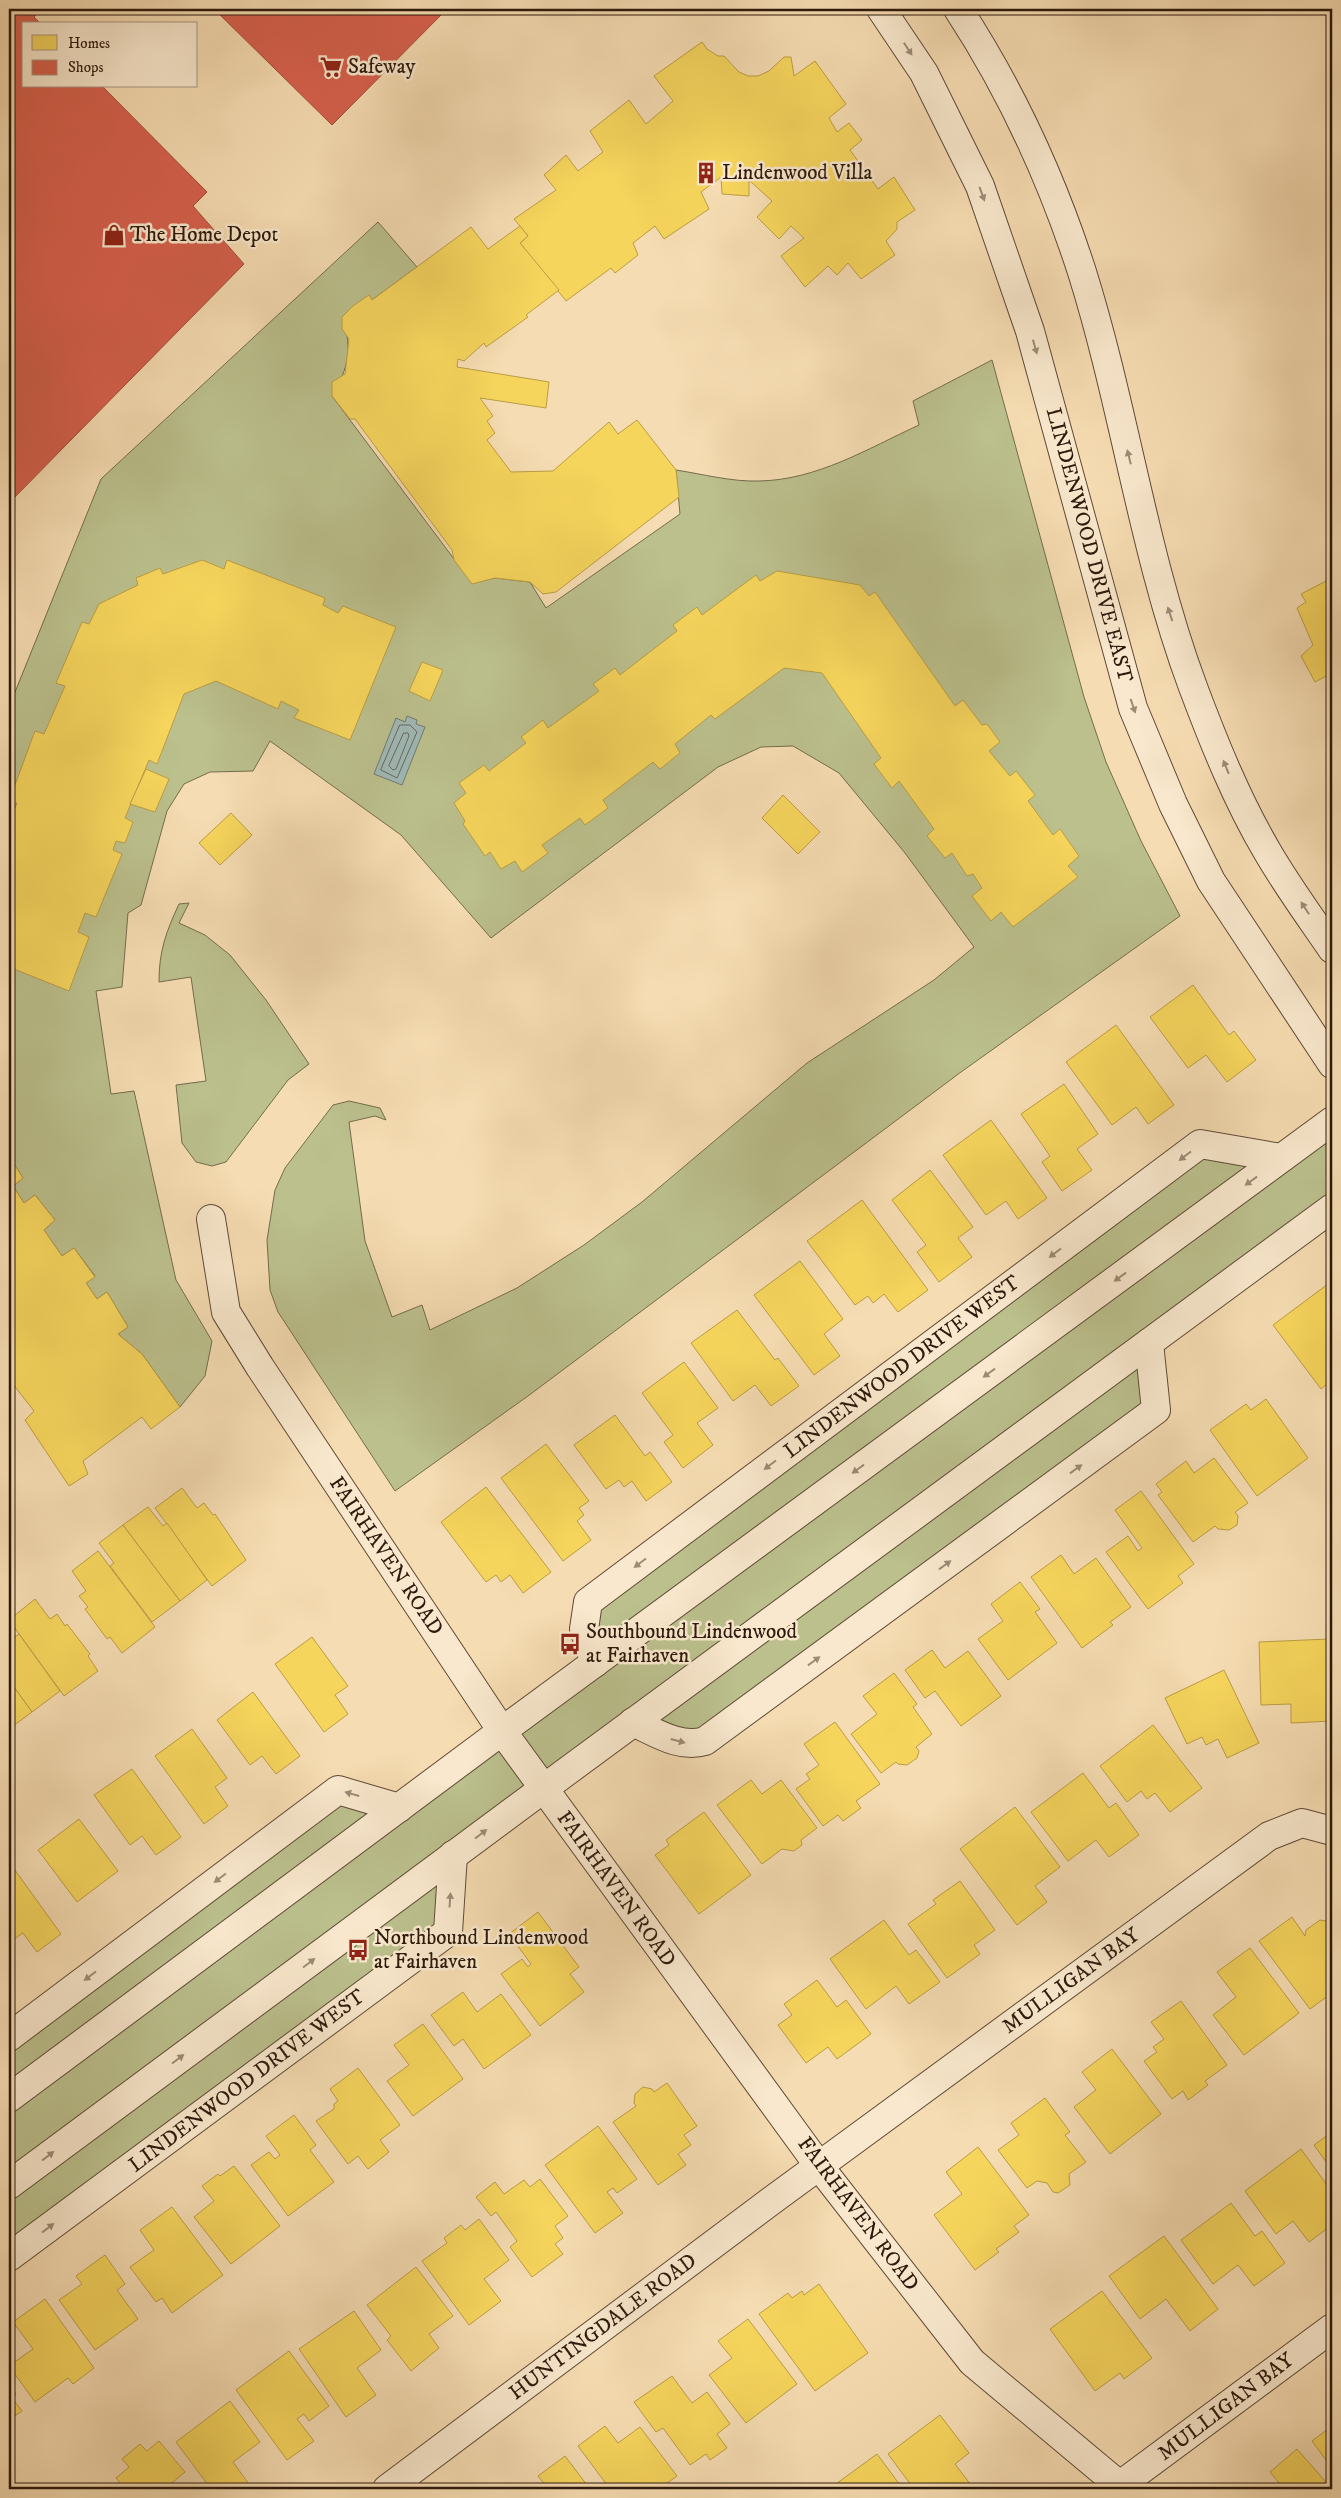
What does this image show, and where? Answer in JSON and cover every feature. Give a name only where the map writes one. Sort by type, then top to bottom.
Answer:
[{"type":"street","name":"LINDENWOOD DRIVE EAST","points":[[881,9],[924,74],[980,186],[1030,331],[1134,708],[1173,804],[1211,881],[1332,1064]]},
{"type":"street","points":[[958,9],[1002,82],[1033,144],[1082,272],[1159,581],[1193,686],[1229,774],[1266,850],[1332,948]]},
{"type":"street","points":[[9,2098],[502,1731],[1332,1121]]},
{"type":"street","name":"LINDENWOOD DRIVE WEST","points":[[595,1663],[584,1629],[588,1602],[1200,1144],[1281,1158]]},
{"type":"street","points":[[9,2185],[633,1722],[1332,1208]]},
{"type":"street","name":"FAIRHAVEN ROAD","points":[[211,1219],[226,1312],[260,1368],[502,1731],[543,1789],[819,2166],[972,2362],[1120,2488]]},
{"type":"street","points":[[633,1722],[670,1739],[695,1744],[705,1741],[1140,1422],[1156,1410],[1148,1343]]},
{"type":"street","points":[[9,2037],[338,1790],[399,1808]]},
{"type":"street","name":"MULLIGAN BAY","points":[[819,2166],[1269,1836],[1302,1823],[1332,1831]]},
{"type":"street","name":"LINDENWOOD DRIVE WEST","points":[[9,2257],[448,1932],[453,1855]]},
{"type":"street","name":"HUNTINGDALE ROAD","points":[[387,2489],[819,2166]]},
{"type":"street","name":"MULLIGAN BAY","points":[[1120,2488],[1332,2328]]},
{"type":"green space","points":[[378,222],[417,267],[372,300],[343,317],[348,349],[347,358],[342,376],[332,396],[472,583],[495,578],[530,582],[546,608],[680,514],[676,470],[728,479],[759,481],[801,475],[821,469],[841,462],[919,425],[913,401],[992,360],[1084,697],[1106,762],[1141,841],[1180,916],[961,1072],[528,1396],[395,1491],[278,1312],[270,1290],[267,1240],[275,1190],[285,1168],[333,1105],[349,1101],[380,1108],[386,1120],[375,1116],[349,1122],[365,1241],[392,1317],[422,1305],[430,1330],[517,1288],[584,1245],[642,1202],[807,1063],[934,980],[974,947],[905,853],[839,773],[793,746],[761,747],[718,767],[491,938],[401,835],[270,741],[253,771],[210,772],[184,784],[167,811],[141,905],[128,913],[122,987],[96,991],[111,1094],[134,1091],[176,1280],[212,1341],[205,1376],[180,1407],[142,1354],[118,1334],[128,1327],[107,1292],[97,1299],[86,1283],[95,1276],[74,1248],[62,1256],[44,1230],[55,1220],[35,1195],[24,1203],[13,1186],[23,1178],[9,1156],[9,707],[101,479]]},
{"type":"green space","points":[[189,903],[179,923],[205,935],[230,955],[266,1000],[309,1064],[288,1080],[226,1162],[212,1166],[196,1162],[182,1143],[176,1085],[206,1081],[191,977],[159,982],[162,951],[170,924],[179,904]]},
{"type":"green space","points":[[1332,1121],[1332,1208],[1149,1343],[1156,1410],[705,1741],[633,1722],[453,1855],[448,1932],[9,2257],[9,2037],[338,1790],[399,1808],[595,1663],[588,1602],[1200,1144],[1281,1158]]},
{"type":"water","points":[[407,716],[417,720],[416,724],[425,727],[402,785],[374,774],[396,718],[405,722]]},
{"type":"building: Homes","name":"Lindenwood Villa","points":[[702,42],[707,49],[718,56],[724,56],[739,72],[748,76],[758,76],[769,71],[784,57],[791,57],[794,76],[815,61],[846,104],[829,118],[837,132],[849,123],[862,140],[850,150],[878,189],[894,177],[915,210],[897,222],[897,229],[886,241],[895,255],[861,279],[848,263],[837,275],[828,266],[805,287],[781,256],[804,238],[791,226],[779,239],[757,217],[772,201],[749,180],[749,196],[722,194],[721,177],[701,192],[709,209],[664,239],[655,226],[633,243],[638,255],[615,273],[611,268],[566,301],[520,243],[528,236],[514,219],[556,190],[544,175],[566,155],[578,171],[603,152],[590,131],[629,100],[646,124],[673,101],[654,76]]},
{"type":"building: Homes","points":[[520,226],[528,236],[520,243],[559,290],[526,315],[528,317],[486,347],[484,343],[464,361],[458,359],[457,367],[549,382],[546,408],[480,398],[493,416],[487,421],[495,433],[487,440],[511,472],[553,471],[609,422],[618,434],[637,420],[676,470],[679,497],[556,592],[543,594],[530,582],[495,578],[472,584],[454,560],[452,550],[355,419],[350,419],[332,396],[332,382],[345,374],[349,339],[342,329],[342,317],[353,306],[369,295],[372,300],[471,227],[488,249]]},
{"type":"building: Homes","points":[[202,560],[224,569],[227,560],[325,598],[323,605],[338,613],[343,606],[396,627],[350,740],[294,718],[299,710],[281,701],[278,709],[216,681],[184,694],[157,764],[149,760],[125,818],[133,822],[125,843],[116,841],[113,850],[122,854],[96,917],[85,913],[78,932],[89,937],[69,991],[9,967],[9,823],[17,803],[9,801],[35,731],[44,734],[65,686],[56,683],[82,622],[89,624],[99,604],[138,585],[136,578],[160,568],[163,574]]},
{"type":"building: Homes","points":[[777,571],[860,585],[869,596],[875,592],[955,706],[963,700],[982,725],[987,724],[1000,742],[989,751],[1010,776],[1016,771],[1035,795],[1028,801],[1053,835],[1060,829],[1079,856],[1068,866],[1078,877],[1013,927],[1001,912],[991,921],[972,896],[982,888],[973,874],[967,876],[952,853],[945,858],[927,836],[934,829],[899,781],[892,788],[874,764],[881,758],[822,673],[784,668],[715,719],[711,715],[675,744],[680,753],[660,769],[653,762],[603,800],[608,808],[585,825],[580,818],[542,845],[548,853],[522,872],[515,861],[501,869],[490,852],[485,856],[463,824],[465,821],[454,803],[466,793],[459,783],[484,765],[489,771],[526,743],[521,737],[543,720],[548,728],[599,691],[593,684],[615,668],[620,675],[677,631],[673,625],[697,607],[702,615],[756,575],[760,581]]},
{"type":"building: Homes","points":[[1332,578],[1332,673],[1315,682],[1301,656],[1313,645],[1297,608],[1306,602],[1301,594]]},
{"type":"building: Homes","points":[[422,662],[443,670],[430,701],[409,691]]},
{"type":"building: Homes","points":[[146,769],[169,779],[155,812],[130,804]]},
{"type":"building: Homes","points":[[783,795],[820,832],[798,854],[762,818]]},
{"type":"building: Homes","points":[[231,813],[252,835],[220,865],[199,843]]},
{"type":"building: Homes","points":[[1193,985],[1229,1035],[1234,1031],[1256,1060],[1227,1082],[1206,1055],[1188,1068],[1150,1017]]},
{"type":"building: Homes","points":[[1116,1025],[1174,1105],[1148,1124],[1136,1107],[1112,1125],[1066,1062]]},
{"type":"building: Homes","points":[[1064,1084],[1098,1134],[1077,1149],[1092,1170],[1062,1191],[1042,1162],[1050,1156],[1021,1114]]},
{"type":"building: Homes","points":[[991,1120],[1047,1198],[1018,1219],[1006,1201],[986,1215],[943,1155]]},
{"type":"building: Homes","points":[[9,1156],[23,1178],[13,1186],[24,1203],[35,1195],[55,1220],[44,1230],[62,1256],[74,1248],[95,1277],[86,1283],[97,1299],[107,1292],[128,1327],[118,1334],[142,1354],[180,1407],[151,1429],[142,1417],[83,1461],[88,1474],[69,1486],[25,1420],[34,1411],[9,1379]]},
{"type":"building: Homes","points":[[930,1170],[973,1227],[958,1238],[972,1257],[939,1282],[917,1252],[926,1245],[892,1200]]},
{"type":"building: Homes","points":[[862,1200],[928,1290],[898,1312],[884,1294],[873,1303],[868,1296],[855,1305],[807,1241]]},
{"type":"building: Homes","points":[[800,1261],[843,1319],[824,1334],[840,1356],[814,1375],[754,1295]]},
{"type":"building: Homes","points":[[1332,1281],[1332,1380],[1321,1389],[1273,1325]]},
{"type":"building: Homes","points":[[737,1310],[775,1360],[778,1358],[799,1386],[771,1406],[755,1385],[733,1401],[691,1343]]},
{"type":"building: Homes","points":[[684,1362],[718,1408],[697,1423],[713,1445],[683,1468],[664,1442],[673,1435],[642,1393]]},
{"type":"building: Homes","points":[[1266,1399],[1308,1458],[1257,1496],[1210,1430],[1246,1404],[1251,1410]]},
{"type":"building: Homes","points":[[615,1415],[645,1456],[650,1452],[672,1482],[646,1501],[632,1481],[624,1487],[619,1480],[606,1489],[574,1445]]},
{"type":"building: Homes","points":[[546,1444],[589,1501],[579,1508],[584,1515],[577,1521],[591,1540],[563,1561],[501,1478]]},
{"type":"building: Homes","points":[[1214,1458],[1248,1503],[1235,1512],[1238,1516],[1237,1525],[1229,1530],[1218,1529],[1215,1526],[1193,1542],[1158,1495],[1162,1492],[1156,1484],[1186,1461],[1194,1473]]},
{"type":"building: Homes","points":[[486,1487],[551,1572],[523,1593],[510,1575],[501,1582],[496,1575],[486,1582],[441,1522]]},
{"type":"building: Homes","points":[[182,1488],[197,1508],[204,1503],[213,1515],[215,1514],[246,1560],[212,1586],[155,1508]]},
{"type":"building: Homes","points":[[1141,1491],[1194,1564],[1178,1576],[1183,1583],[1148,1609],[1106,1552],[1128,1536],[1138,1551],[1142,1548],[1115,1510]]},
{"type":"building: Homes","points":[[148,1507],[163,1526],[167,1523],[207,1580],[180,1601],[123,1525]]},
{"type":"building: Homes","points":[[123,1525],[180,1601],[152,1622],[110,1566],[114,1563],[99,1543]]},
{"type":"building: Homes","points":[[98,1551],[155,1627],[122,1653],[110,1637],[107,1639],[85,1609],[88,1607],[79,1596],[86,1591],[72,1571]]},
{"type":"building: Homes","points":[[1061,1555],[1074,1574],[1096,1558],[1131,1607],[1110,1622],[1113,1625],[1082,1648],[1031,1577]]},
{"type":"building: Homes","points":[[1020,1582],[1040,1609],[1035,1612],[1057,1643],[1008,1680],[978,1639],[1003,1621],[991,1604]]},
{"type":"building: Homes","points":[[35,1599],[50,1619],[57,1614],[65,1626],[67,1624],[90,1654],[88,1656],[98,1671],[64,1696],[9,1620]]},
{"type":"building: Homes","points":[[9,1628],[15,1637],[19,1634],[60,1691],[32,1712],[9,1680]]},
{"type":"building: Homes","points":[[312,1637],[348,1686],[335,1695],[348,1714],[324,1732],[275,1664]]},
{"type":"building: Homes","points":[[1329,1639],[1332,1721],[1291,1723],[1291,1704],[1261,1705],[1259,1642]]},
{"type":"building: Homes","points":[[932,1650],[945,1668],[968,1651],[1001,1696],[961,1726],[935,1691],[925,1698],[905,1670]]},
{"type":"building: Homes","points":[[1224,1670],[1259,1743],[1227,1758],[1218,1739],[1206,1745],[1202,1737],[1187,1744],[1165,1698]]},
{"type":"building: Homes","points":[[894,1673],[917,1704],[913,1707],[932,1734],[916,1747],[919,1751],[917,1758],[907,1765],[896,1762],[881,1773],[851,1734],[877,1714],[863,1696]]},
{"type":"building: Homes","points":[[9,1680],[32,1712],[9,1729]]},
{"type":"building: Homes","points":[[253,1692],[300,1756],[276,1774],[262,1756],[250,1765],[217,1720]]},
{"type":"building: Homes","points":[[835,1722],[880,1784],[856,1801],[861,1808],[843,1821],[838,1815],[823,1826],[796,1789],[810,1779],[806,1774],[819,1765],[804,1744]]},
{"type":"building: Homes","points":[[1153,1725],[1202,1788],[1170,1812],[1155,1793],[1147,1799],[1141,1791],[1127,1802],[1100,1766]]},
{"type":"building: Homes","points":[[192,1729],[227,1778],[215,1787],[228,1806],[204,1824],[155,1756]]},
{"type":"building: Homes","points":[[132,1769],[181,1837],[156,1855],[142,1836],[130,1845],[94,1795]]},
{"type":"building: Homes","points":[[1083,1773],[1109,1808],[1116,1803],[1139,1835],[1109,1857],[1096,1840],[1068,1861],[1031,1812]]},
{"type":"building: Homes","points":[[751,1780],[762,1794],[781,1780],[817,1828],[801,1840],[802,1845],[794,1851],[782,1849],[762,1864],[717,1805]]},
{"type":"building: Homes","points":[[1015,1807],[1060,1867],[1035,1886],[1047,1902],[1017,1925],[960,1849]]},
{"type":"building: Homes","points":[[704,1812],[751,1875],[699,1914],[655,1855],[669,1845],[666,1840]]},
{"type":"building: Homes","points":[[79,1819],[118,1871],[77,1902],[38,1850]]},
{"type":"building: Homes","points":[[12,1866],[61,1934],[37,1952],[23,1933],[9,1941],[9,1869]]},
{"type":"building: Homes","points":[[960,1881],[995,1930],[974,1945],[980,1954],[947,1978],[908,1924],[936,1904],[933,1900]]},
{"type":"building: Homes","points":[[538,1912],[579,1967],[570,1974],[584,1992],[540,2026],[501,1974],[522,1959],[528,1967],[531,1964],[509,1934]]},
{"type":"building: Homes","points":[[1292,1917],[1305,1936],[1306,1930],[1320,1920],[1332,1922],[1332,1993],[1310,2009],[1259,1941]]},
{"type":"building: Homes","points":[[884,1920],[909,1955],[916,1950],[940,1982],[909,2004],[896,1986],[866,2009],[830,1959]]},
{"type":"building: Homes","points":[[1250,1948],[1299,2013],[1244,2055],[1213,2015],[1236,1997],[1217,1972]]},
{"type":"building: Homes","points":[[817,1980],[837,2007],[846,2000],[871,2034],[837,2059],[828,2047],[806,2063],[778,2025],[792,2015],[784,2004]]},
{"type":"building: Homes","points":[[463,1992],[477,2012],[501,1994],[531,2035],[484,2069],[463,2039],[454,2046],[431,2015]]},
{"type":"building: Homes","points":[[1181,2001],[1227,2065],[1205,2081],[1208,2085],[1188,2100],[1183,2091],[1172,2099],[1144,2061],[1157,2052],[1153,2047],[1164,2039],[1151,2022]]},
{"type":"building: Homes","points":[[423,2024],[463,2079],[413,2116],[387,2081],[409,2065],[394,2045]]},
{"type":"building: Homes","points":[[1112,2049],[1161,2114],[1110,2154],[1074,2107],[1096,2090],[1082,2072]]},
{"type":"building: Homes","points":[[358,2068],[400,2125],[380,2140],[389,2152],[368,2169],[358,2156],[348,2164],[316,2121],[334,2109],[334,2104],[338,2101],[330,2089]]},
{"type":"building: Homes","points":[[667,2083],[697,2126],[684,2135],[691,2145],[678,2154],[686,2165],[658,2185],[613,2122],[636,2106],[634,2103],[635,2094],[643,2087],[652,2089],[654,2092]]},
{"type":"building: Homes","points":[[1045,2098],[1070,2132],[1065,2135],[1086,2162],[1069,2174],[1070,2185],[1058,2193],[1053,2192],[1047,2183],[1037,2181],[1027,2188],[998,2150],[1019,2135],[1011,2123]]},
{"type":"building: Homes","points":[[294,2115],[316,2145],[310,2150],[334,2182],[288,2216],[251,2165],[269,2152],[275,2159],[280,2155],[266,2136]]},
{"type":"building: Homes","points":[[598,2126],[637,2179],[617,2193],[613,2188],[607,2192],[623,2213],[595,2233],[545,2165]]},
{"type":"building: Homes","points":[[1332,2132],[1332,2170],[1314,2145]]},
{"type":"building: Homes","points":[[978,2147],[1029,2215],[1014,2226],[1019,2232],[996,2249],[999,2252],[975,2270],[934,2215],[962,2194],[946,2172]]},
{"type":"building: Homes","points":[[1301,2149],[1332,2192],[1332,2225],[1309,2242],[1293,2221],[1276,2234],[1245,2191]]},
{"type":"building: Homes","points":[[234,2166],[280,2226],[231,2264],[194,2217],[214,2201],[202,2186],[218,2174],[220,2176]]},
{"type":"building: Homes","points":[[540,2179],[568,2216],[555,2226],[563,2238],[555,2244],[563,2254],[532,2277],[510,2247],[517,2241],[496,2212],[491,2216],[476,2197],[495,2182],[504,2194],[524,2180],[530,2187]]},
{"type":"building: Homes","points":[[1231,2203],[1255,2236],[1262,2231],[1285,2263],[1254,2286],[1238,2265],[1213,2284],[1181,2240]]},
{"type":"building: Homes","points":[[172,2207],[223,2275],[172,2313],[162,2298],[156,2302],[130,2267],[154,2250],[140,2230]]},
{"type":"building: Homes","points":[[479,2219],[509,2260],[484,2279],[501,2301],[469,2325],[422,2261],[447,2243],[444,2238],[461,2225],[465,2230]]},
{"type":"building: Homes","points":[[1164,2236],[1218,2309],[1190,2331],[1166,2299],[1140,2319],[1109,2276]]},
{"type":"building: Homes","points":[[105,2255],[125,2284],[117,2290],[138,2319],[95,2350],[59,2300],[82,2284],[76,2276]]},
{"type":"building: Homes","points":[[416,2267],[453,2316],[429,2334],[439,2348],[411,2371],[387,2340],[391,2336],[367,2305]]},
{"type":"building: Homes","points":[[819,2284],[868,2353],[815,2391],[759,2314],[788,2293],[792,2298],[802,2291],[804,2295]]},
{"type":"building: Homes","points":[[1102,2291],[1152,2358],[1124,2379],[1120,2373],[1095,2391],[1050,2329]]},
{"type":"building: Homes","points":[[45,2299],[94,2368],[73,2384],[68,2378],[35,2402],[9,2366],[33,2349],[13,2322]]},
{"type":"building: Homes","points":[[354,2311],[381,2350],[357,2368],[376,2395],[346,2417],[299,2349]]},
{"type":"building: Homes","points":[[748,2319],[797,2384],[746,2423],[709,2375],[732,2358],[718,2341]]},
{"type":"building: Homes","points":[[289,2351],[329,2406],[309,2421],[304,2414],[297,2419],[314,2441],[287,2460],[236,2390]]},
{"type":"building: Homes","points":[[672,2376],[692,2403],[707,2392],[730,2424],[717,2434],[727,2448],[710,2460],[706,2454],[690,2465],[663,2428],[656,2432],[634,2402]]},
{"type":"building: Homes","points":[[9,2384],[16,2394],[12,2398],[22,2411],[9,2420]]},
{"type":"building: Homes","points":[[230,2401],[260,2442],[233,2462],[251,2487],[248,2489],[211,2489],[176,2442]]},
{"type":"building: Homes","points":[[940,2415],[969,2453],[955,2464],[974,2489],[914,2489],[888,2454]]},
{"type":"building: Homes","points":[[605,2426],[618,2443],[640,2427],[677,2476],[659,2489],[610,2489],[578,2446]]},
{"type":"building: Homes","points":[[1332,2426],[1332,2468],[1312,2441]]},
{"type":"building: Homes","points":[[159,2441],[185,2472],[172,2483],[177,2489],[125,2489],[116,2478],[129,2467],[122,2459],[140,2444],[147,2451]]},
{"type":"building: Homes","points":[[1297,2449],[1332,2489],[1284,2489],[1270,2472]]},
{"type":"building: Homes","points":[[877,2454],[903,2489],[829,2489]]},
{"type":"building: Homes","points":[[565,2456],[590,2489],[548,2489],[538,2476]]},
{"type":"building: Shops","name":"The Home Depot","points":[[9,9],[42,9],[34,17],[39,22],[22,22],[22,88],[104,88],[207,192],[193,206],[244,264],[9,503]]},
{"type":"building: Shops","name":"Safeway","points":[[214,9],[447,9],[332,125]]},
{"type":"place","name":"Safeway","points":[[331,67]]},
{"type":"place","name":"Lindenwood Villa","points":[[706,173]]},
{"type":"place","name":"The Home Depot","points":[[114,235]]},
{"type":"place","name":"Southbound Lindenwood at Fairhaven","points":[[570,1644]]},
{"type":"place","name":"Northbound Lindenwood at Fairhaven","points":[[358,1950]]}]
